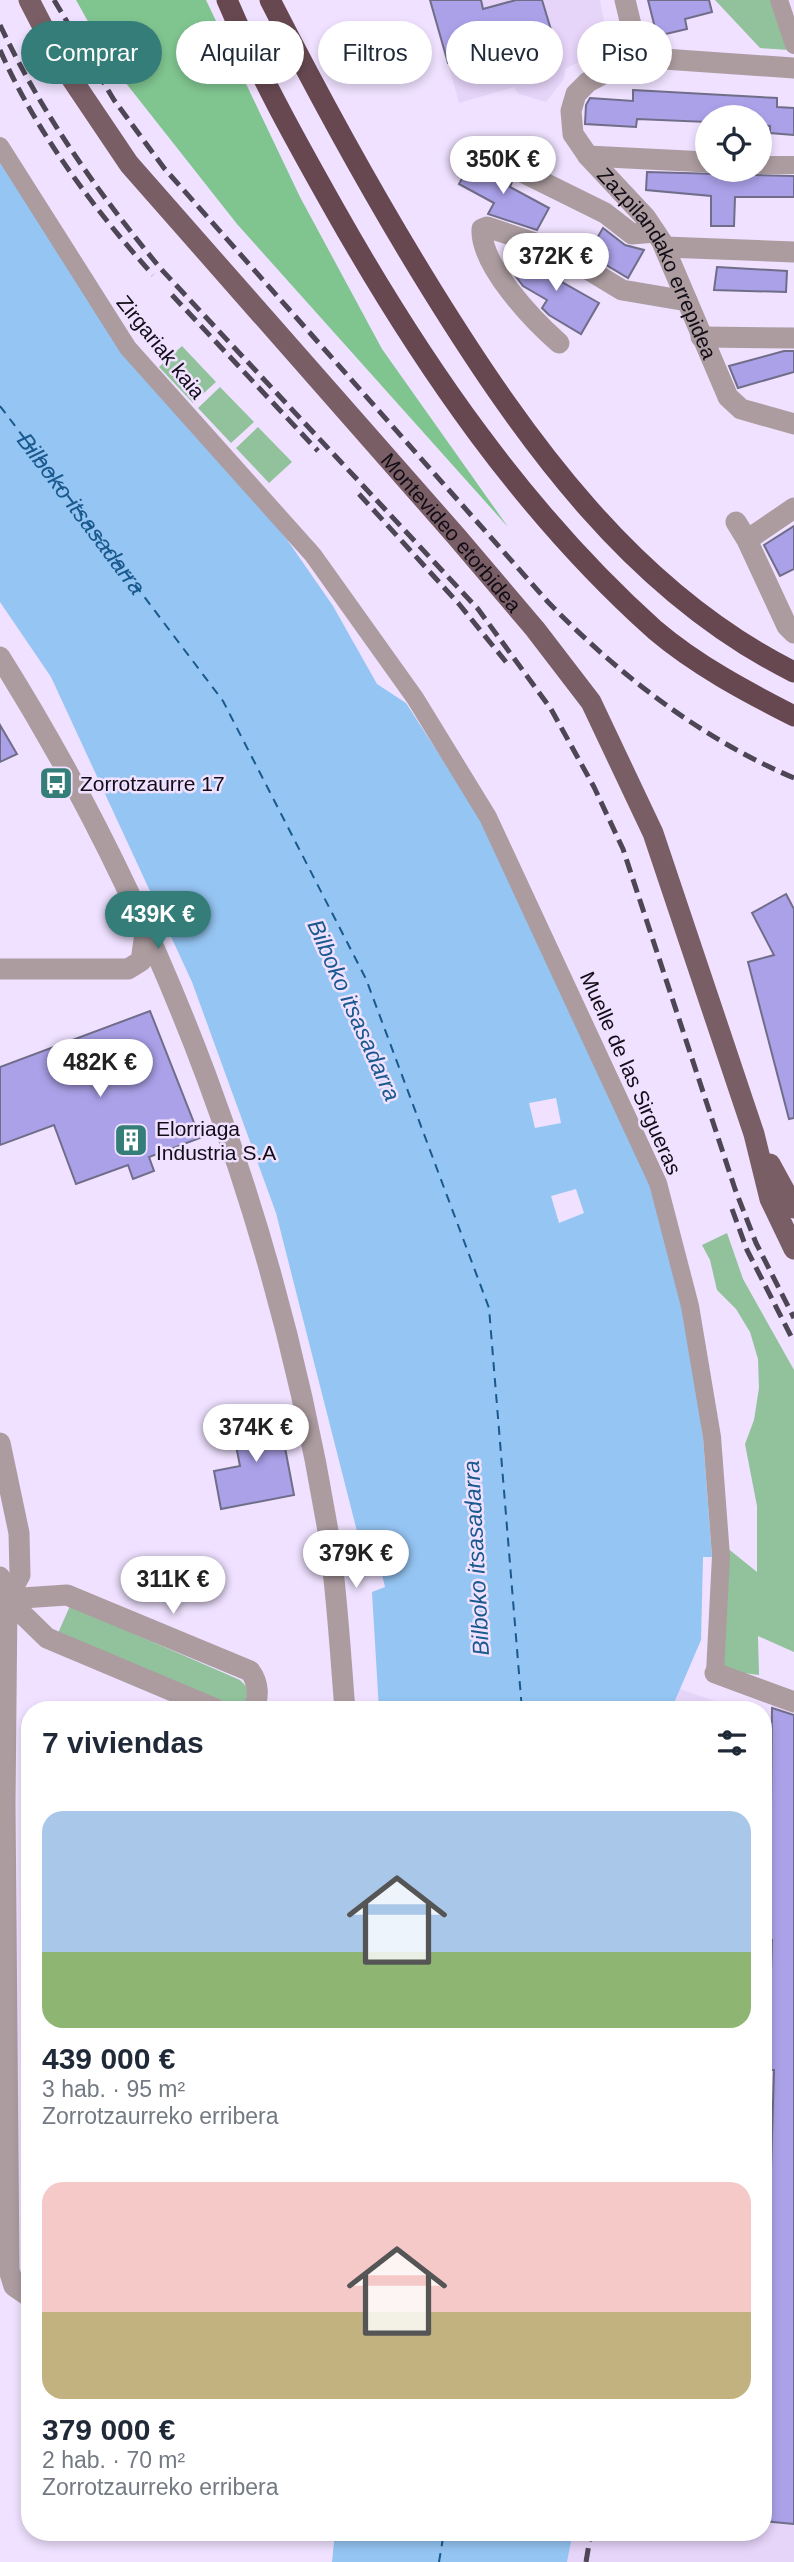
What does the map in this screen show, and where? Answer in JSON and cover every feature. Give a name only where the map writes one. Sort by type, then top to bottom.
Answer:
[{"type":"highway","points":[[228,0],[295,141],[380,289],[496,457],[579,557],[657,631],[710,669],[794,716]]},
{"type":"highway","points":[[270,0],[329,116],[398,235],[477,362],[533,441],[602,525],[678,597],[730,636],[794,672]]},
{"type":"main road","name":"Montevideo etorbidea","points":[[29,0],[63,66],[129,164],[351,420],[456,536],[535,629],[591,702],[653,833],[754,1134],[770,1199],[794,1249]]},
{"type":"main road","name":"Montevideo etorbidea","points":[[754,1134],[794,1208]]},
{"type":"street","points":[[625,0],[630,21]]},
{"type":"street","points":[[779,0],[794,43]]},
{"type":"street","points":[[672,60],[794,68]]},
{"type":"street","name":"Zazpilandako errepidea","points":[[586,84],[572,99],[573,134],[588,156],[660,239],[728,397],[741,409],[794,424]]},
{"type":"street","name":"Zirgariak kaia","points":[[0,146],[128,348],[313,555]]},
{"type":"street","points":[[588,156],[695,161]]},
{"type":"street","points":[[494,158],[605,214],[632,234],[794,252]]},
{"type":"street","points":[[772,165],[794,166]]},
{"type":"street","points":[[559,343],[533,320],[499,277],[482,229],[487,227],[556,250],[622,290],[687,301]]},
{"type":"street","points":[[701,337],[794,338]]},
{"type":"street","points":[[747,541],[794,508]]},
{"type":"street","points":[[736,522],[774,594],[787,626],[794,633]]},
{"type":"street","name":"Muelle de las Sirgueras","points":[[313,555],[415,698],[488,817],[658,1184],[691,1306],[712,1437],[720,1556],[715,1673]]},
{"type":"street","points":[[774,594],[794,613]]},
{"type":"street","points":[[0,657],[55,745],[126,885],[234,1155],[261,1233],[328,1531],[344,1701]]},
{"type":"street","points":[[0,969],[114,971],[135,966],[144,953],[145,931]]},
{"type":"street","points":[[135,966],[165,978]]},
{"type":"street","points":[[0,1443],[19,1533],[20,1575],[4,1598]]},
{"type":"street","points":[[0,1577],[4,1598],[9,2270],[14,2286],[21,2291]]},
{"type":"street","points":[[4,1598],[67,1595],[250,1671],[256,1678],[256,1701]]},
{"type":"street","points":[[4,1598],[47,1638],[197,1701]]},
{"type":"street","points":[[715,1673],[794,1702]]},
{"type":"shaded area","points":[[430,0],[600,0],[604,21],[577,21],[577,63],[565,69],[563,80],[563,21],[446,21],[446,57]]},
{"type":"shaded area","points":[[454,84],[560,84],[546,102],[519,94],[514,87],[459,103]]},
{"type":"shaded area","points":[[680,1689],[715,1701],[675,1701]]},
{"type":"shaded area","points":[[772,1701],[794,1710],[794,2562],[567,2562],[571,2541],[772,2541]]},
{"type":"green space","points":[[76,0],[206,0],[216,21],[176,21],[176,84],[246,84],[300,197],[382,349],[508,527],[237,224],[127,84],[162,84],[162,21],[88,21]]},
{"type":"green space","points":[[715,0],[774,0],[790,50],[760,48]]},
{"type":"green space","points":[[182,346],[216,382],[193,403],[159,367]]},
{"type":"green space","points":[[220,387],[254,422],[231,443],[198,408]]},
{"type":"green space","points":[[258,427],[292,462],[269,483],[236,448]]},
{"type":"green space","points":[[727,1233],[743,1279],[794,1370],[794,1652],[758,1636],[759,1675],[720,1670],[726,1547],[757,1572],[757,1506],[745,1444],[754,1420],[759,1388],[758,1359],[750,1332],[736,1309],[717,1290],[710,1260],[702,1245]]},
{"type":"green space","points":[[70,1606],[240,1680],[249,1689],[245,1701],[219,1701],[58,1633]]},
{"type":"water","name":"Bilboko itsasadarra","points":[[0,158],[52,240],[288,541],[333,606],[377,684],[406,703],[482,821],[650,1185],[687,1320],[703,1438],[712,1557],[703,1557],[701,1640],[675,1701],[378,1701],[372,1592],[385,1587],[375,1545],[361,1547],[276,1213],[192,982],[51,677],[0,602]]},
{"type":"water","points":[[334,2541],[571,2541],[567,2562],[332,2562]]},
{"type":"pier","points":[[556,1098],[561,1123],[535,1128],[529,1103]]},
{"type":"pier","points":[[576,1189],[584,1213],[559,1223],[551,1196]]},
{"type":"building","points":[[430,0],[481,0],[483,9],[516,0],[542,0],[548,21],[446,21],[446,56]]},
{"type":"building","points":[[648,0],[709,0],[712,12],[685,19],[687,29],[672,32],[672,21],[653,21]]},
{"type":"building","points":[[633,90],[777,98],[777,107],[794,108],[794,135],[772,133],[772,105],[695,105],[695,121],[637,119],[636,127],[585,124],[586,105],[590,98],[633,101]]},
{"type":"building","points":[[476,153],[481,156],[483,165],[512,182],[510,187],[549,208],[537,230],[488,214],[494,203],[459,184]]},
{"type":"building","points":[[647,172],[695,173],[695,182],[772,182],[772,175],[794,176],[794,197],[735,197],[734,226],[711,226],[711,196],[646,190]]},
{"type":"building","points":[[603,228],[625,245],[644,250],[628,278],[588,254]]},
{"type":"building","points":[[526,254],[550,262],[567,272],[562,282],[599,303],[581,334],[549,315],[542,308],[547,300],[523,286],[514,274]]},
{"type":"building","points":[[717,267],[787,271],[786,292],[714,290]]},
{"type":"building","points":[[784,351],[794,351],[794,372],[738,388],[729,366]]},
{"type":"building","points":[[794,526],[794,569],[780,576],[764,545]]},
{"type":"building","points":[[0,725],[17,754],[0,762]]},
{"type":"building","points":[[786,894],[794,909],[794,1118],[789,1119],[748,962],[774,955],[752,913]]},
{"type":"building","points":[[150,1011],[200,1138],[149,1157],[154,1171],[133,1179],[128,1165],[76,1184],[54,1125],[0,1145],[0,1067]]},
{"type":"building","points":[[278,1411],[294,1495],[221,1509],[214,1471],[240,1466],[231,1420]]},
{"type":"building","points":[[772,1708],[794,1715],[794,2524],[772,2522]]},
{"type":"ferry route","points":[[0,406],[223,701],[366,979],[489,1308],[521,1701]]},
{"type":"ferry route","points":[[439,2562],[442,2541]]},
{"type":"railway","points":[[54,0],[114,100],[164,168],[548,602],[603,654],[662,702],[726,744],[794,778]]},
{"type":"railway","points":[[0,25],[34,90],[73,152],[161,269],[478,609],[551,709],[594,787],[623,849],[735,1189],[756,1243],[794,1318]]},
{"type":"railway","points":[[0,50],[48,140],[88,196],[153,275]]},
{"type":"railway","points":[[172,295],[318,451]]},
{"type":"railway","points":[[359,494],[459,604],[506,662]]},
{"type":"railway","points":[[732,1209],[747,1250],[794,1342]]},
{"type":"railway","points":[[586,2562],[590,2541]]},
{"type":"place","name":"Zorrotzaurre 17","points":[[56,783]]},
{"type":"place","name":"Elorriaga Industria S.A","points":[[131,1140]]}]
